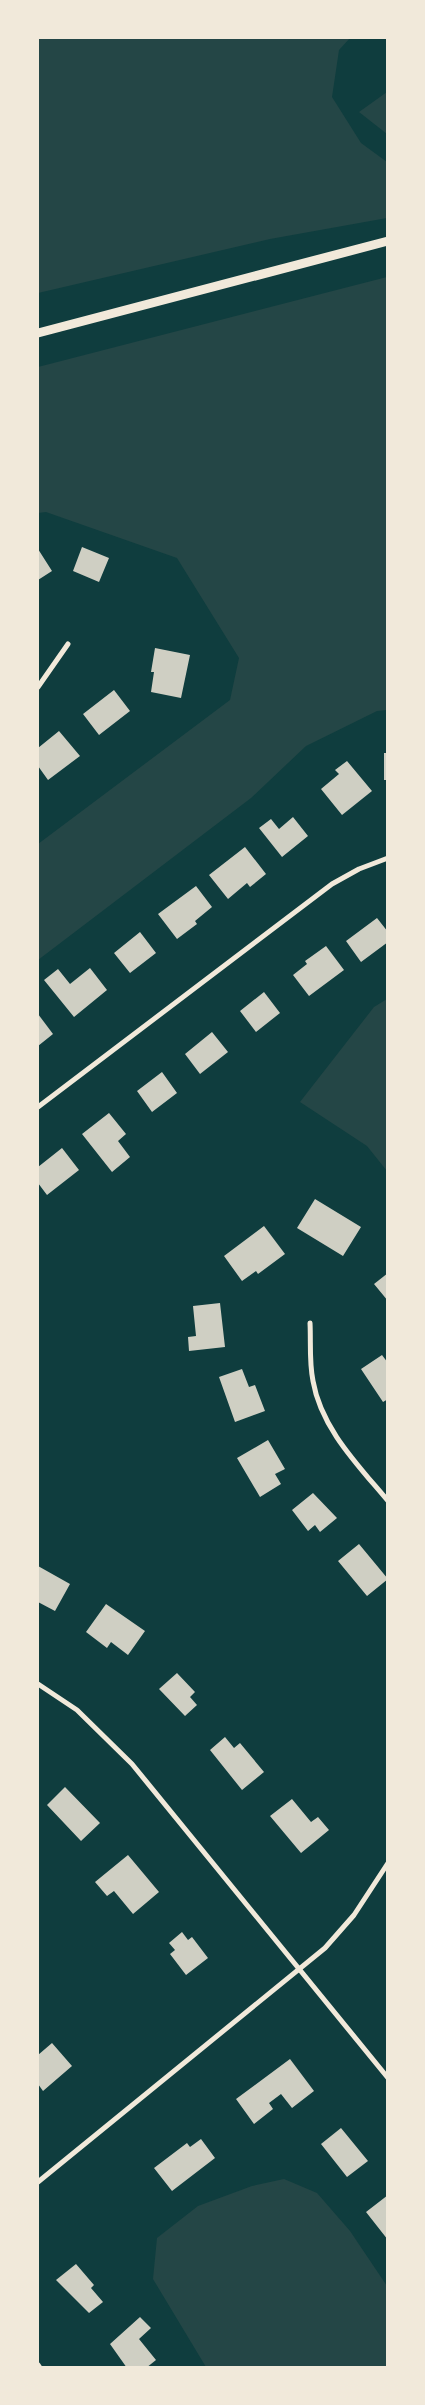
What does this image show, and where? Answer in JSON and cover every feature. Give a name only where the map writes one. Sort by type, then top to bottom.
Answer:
[{"type":"street","points":[[38,333],[388,241]]},
{"type":"street","points":[[38,687],[68,644]]},
{"type":"street","points":[[38,1107],[332,884],[359,868],[388,858]]},
{"type":"street","points":[[310,1323],[313,1380],[322,1410],[343,1447],[388,1501]]},
{"type":"street","points":[[38,1684],[77,1710],[132,1764],[388,2078]]},
{"type":"street","points":[[38,2182],[300,1970],[342,1931],[388,1863]]},
{"type":"shaded area","points":[[38,38],[350,38],[339,50],[332,97],[361,143],[387,162],[387,218],[270,239],[38,293]]},
{"type":"shaded area","points":[[387,92],[387,134],[359,112]]},
{"type":"shaded area","points":[[387,277],[387,710],[377,711],[306,746],[251,798],[38,960],[38,844],[230,700],[239,658],[177,558],[46,512],[38,513],[38,367]]},
{"type":"shaded area","points":[[387,999],[387,1171],[367,1146],[300,1102],[374,1007]]},
{"type":"shaded area","points":[[284,2179],[317,2193],[350,2231],[387,2286],[387,2367],[206,2367],[153,2279],[157,2238],[198,2206],[252,2186]]},
{"type":"building","points":[[82,547],[109,558],[99,582],[73,571]]},
{"type":"building","points":[[38,549],[52,571],[38,580]]},
{"type":"building","points":[[155,648],[190,655],[181,698],[151,692],[154,672],[151,672]]},
{"type":"building","points":[[114,690],[130,711],[99,735],[83,714]]},
{"type":"building","points":[[59,731],[80,756],[48,780],[38,766],[38,748]]},
{"type":"building","points":[[384,753],[388,753],[388,780],[384,780]]},
{"type":"building","points":[[347,761],[372,791],[342,815],[321,789],[339,774],[335,770]]},
{"type":"building","points":[[293,817],[308,836],[282,857],[259,828],[271,819],[279,829]]},
{"type":"building","points":[[245,847],[266,874],[250,887],[247,883],[228,899],[209,875]]},
{"type":"building","points":[[196,886],[212,907],[195,921],[197,924],[177,939],[158,914]]},
{"type":"building","points":[[377,918],[388,932],[388,942],[361,962],[346,941]]},
{"type":"building","points":[[140,932],[156,953],[130,973],[114,953]]},
{"type":"building","points":[[326,946],[344,970],[309,996],[293,975],[307,964],[305,961]]},
{"type":"building","points":[[90,968],[107,990],[74,1017],[44,980],[58,969],[70,984]]},
{"type":"building","points":[[264,992],[280,1013],[256,1032],[240,1011]]},
{"type":"building","points":[[38,1014],[53,1034],[38,1046]]},
{"type":"building","points":[[212,1032],[228,1052],[200,1074],[185,1054]]},
{"type":"building","points":[[162,1072],[177,1093],[152,1112],[137,1091]]},
{"type":"building","points":[[109,1113],[126,1134],[118,1141],[130,1157],[112,1172],[82,1134]]},
{"type":"building","points":[[62,1148],[79,1170],[47,1195],[38,1183],[38,1167]]},
{"type":"building","points":[[315,1199],[361,1227],[343,1256],[297,1228]]},
{"type":"building","points":[[264,1226],[285,1254],[258,1274],[256,1271],[242,1281],[224,1256]]},
{"type":"building","points":[[388,1273],[388,1301],[374,1284]]},
{"type":"building","points":[[220,1303],[225,1347],[189,1351],[188,1337],[196,1336],[193,1306]]},
{"type":"building","points":[[382,1355],[388,1363],[388,1399],[383,1402],[361,1369]]},
{"type":"building","points":[[242,1369],[249,1387],[255,1385],[265,1411],[235,1422],[219,1377]]},
{"type":"building","points":[[268,1440],[285,1469],[275,1474],[281,1484],[260,1497],[237,1458]]},
{"type":"building","points":[[313,1493],[337,1518],[320,1532],[315,1525],[308,1531],[292,1510]]},
{"type":"building","points":[[359,1544],[388,1579],[367,1596],[338,1561]]},
{"type":"building","points":[[38,1566],[70,1584],[55,1611],[38,1602]]},
{"type":"building","points":[[106,1604],[145,1631],[128,1655],[111,1642],[107,1648],[86,1632]]},
{"type":"building","points":[[177,1673],[195,1692],[190,1697],[197,1705],[185,1716],[159,1689]]},
{"type":"building","points":[[225,1737],[234,1748],[240,1743],[264,1772],[242,1790],[210,1750]]},
{"type":"building","points":[[65,1787],[100,1823],[81,1841],[47,1805]]},
{"type":"building","points":[[292,1799],[311,1822],[318,1817],[329,1830],[301,1853],[270,1816]]},
{"type":"building","points":[[128,1855],[159,1892],[133,1914],[114,1891],[107,1896],[95,1882]]},
{"type":"building","points":[[182,1932],[188,1940],[192,1937],[208,1958],[186,1975],[170,1954],[175,1950],[169,1943]]},
{"type":"building","points":[[52,2043],[72,2066],[43,2091],[38,2084],[38,2055]]},
{"type":"building","points":[[290,2059],[314,2091],[292,2108],[281,2094],[269,2103],[273,2109],[254,2124],[236,2099]]},
{"type":"building","points":[[341,2128],[368,2161],[347,2177],[321,2144]]},
{"type":"building","points":[[201,2139],[215,2158],[172,2191],[154,2168],[187,2143],[190,2147]]},
{"type":"building","points":[[388,2195],[388,2240],[366,2212]]},
{"type":"building","points":[[76,2264],[94,2285],[91,2288],[103,2302],[89,2313],[56,2280]]},
{"type":"building","points":[[140,2317],[151,2328],[139,2339],[156,2360],[146,2368],[127,2368],[110,2344]]}]
